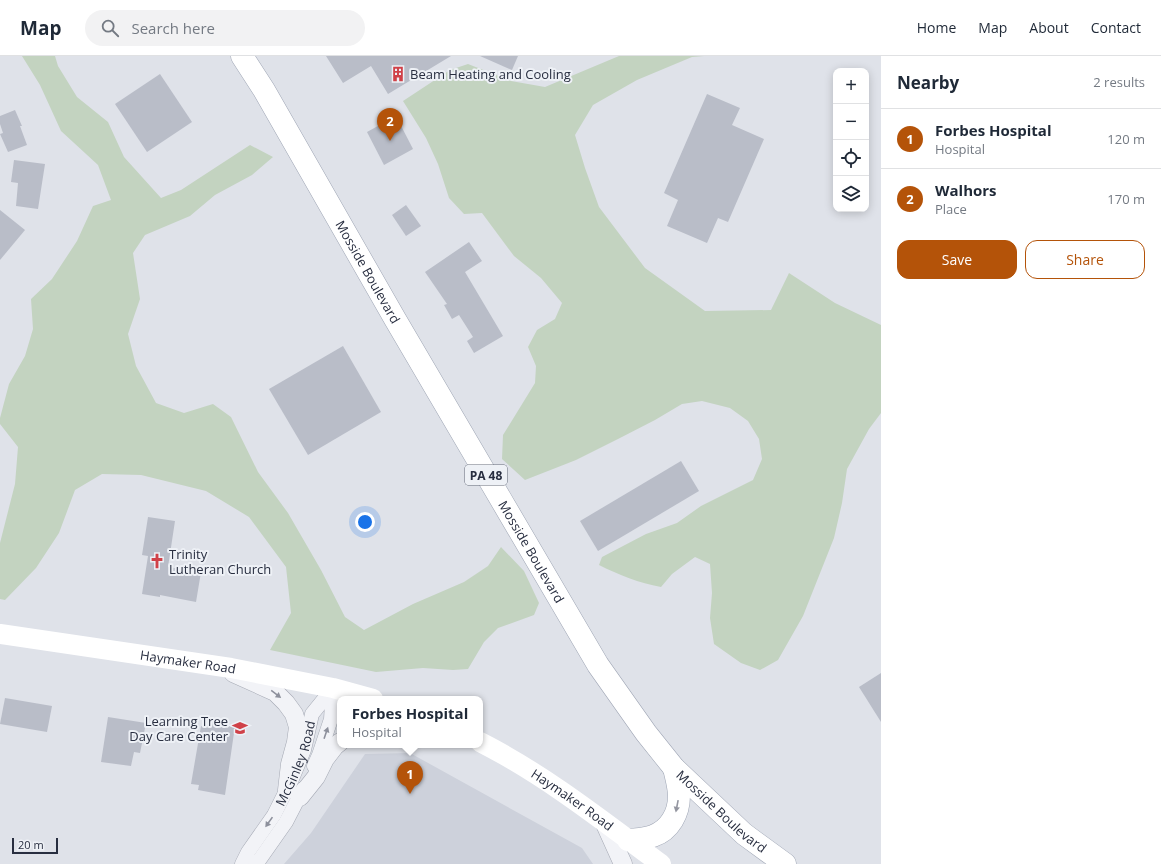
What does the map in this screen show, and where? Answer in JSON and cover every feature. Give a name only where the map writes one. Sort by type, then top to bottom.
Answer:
[{"type":"main road","name":"Mosside Boulevard","points":[[242,56],[264,90],[399,326],[598,665],[646,733],[674,768],[744,834],[785,864]]},
{"type":"main road","name":"Haymaker Road","points":[[0,634],[216,666],[333,688],[362,696]]},
{"type":"main road","name":"Haymaker Road","points":[[483,744],[537,774],[661,864]]},
{"type":"main road","points":[[628,840],[654,836],[665,829],[671,822],[676,811],[679,796],[674,768]]},
{"type":"street","points":[[216,666],[275,692],[294,714],[298,726],[296,742],[290,764],[293,793],[316,777],[325,759],[337,744]]},
{"type":"street","name":"McGinley Road","points":[[255,864],[286,822],[293,793],[292,779],[304,750],[312,714],[333,688]]},
{"type":"street","name":"McGinley Road","points":[[242,864],[248,852],[274,815],[293,793],[319,756],[331,719],[333,688]]},
{"type":"street","points":[[604,822],[623,864]]},
{"type":"shaded area","points":[[410,753],[582,848],[593,864],[284,864],[311,833],[365,754]]},
{"type":"green space","points":[[22,56],[55,56],[58,66],[77,97],[108,122],[124,157],[161,198],[181,190],[250,145],[273,157],[252,175],[215,195],[190,216],[145,235],[133,253],[140,299],[128,334],[136,366],[156,403],[184,413],[213,404],[231,417],[258,472],[288,513],[321,570],[345,617],[364,630],[413,604],[464,582],[488,566],[501,547],[524,571],[539,603],[534,615],[498,628],[484,642],[468,669],[453,670],[423,668],[376,672],[270,650],[291,613],[286,567],[249,517],[206,491],[141,475],[102,474],[75,490],[59,533],[36,568],[5,600],[0,599],[0,543],[15,484],[18,447],[0,424],[0,418],[9,384],[25,356],[33,329],[31,299],[52,279],[77,241],[93,206],[111,200],[98,165],[61,131],[40,85]]},
{"type":"green space","points":[[619,56],[704,56],[692,57],[637,80],[593,105],[575,135],[599,207],[645,268],[705,311],[771,310],[789,273],[835,303],[881,325],[881,413],[869,429],[847,469],[842,503],[834,538],[803,616],[778,660],[760,670],[741,663],[714,644],[710,618],[712,593],[710,564],[695,557],[672,574],[661,587],[629,578],[599,565],[602,557],[646,534],[677,523],[701,506],[753,480],[762,459],[759,439],[748,421],[730,408],[702,401],[682,404],[655,420],[576,460],[525,480],[502,459],[503,435],[535,383],[536,366],[528,347],[537,330],[555,319],[562,303],[541,278],[514,256],[482,213],[464,214],[449,198],[438,164],[426,138],[403,101],[450,70],[468,64],[511,81],[545,87]]},
{"type":"building","name":"Beam Heating and Cooling","points":[[326,56],[451,56],[388,94],[371,66],[343,83]]},
{"type":"building","points":[[480,56],[518,56],[512,70]]},
{"type":"building","points":[[160,74],[192,122],[147,152],[115,104]]},
{"type":"building","points":[[707,94],[740,108],[732,125],[764,139],[728,222],[718,218],[707,243],[667,226],[678,200],[664,193]]},
{"type":"building","points":[[15,110],[22,126],[20,126],[27,145],[8,152],[0,134],[3,133],[0,124],[0,116]]},
{"type":"building","points":[[396,116],[413,149],[384,165],[367,132]]},
{"type":"building","points":[[14,160],[45,164],[38,209],[16,206],[18,183],[11,182]]},
{"type":"building","points":[[406,205],[421,226],[406,236],[392,215]]},
{"type":"building","points":[[0,210],[25,230],[0,260]]},
{"type":"building","points":[[469,242],[482,261],[465,272],[503,336],[474,353],[467,341],[473,337],[459,315],[452,319],[444,305],[447,304],[425,272]]},
{"type":"building","points":[[343,346],[381,412],[308,455],[269,389]]},
{"type":"building","points":[[681,461],[699,491],[598,551],[580,521]]},
{"type":"building","name":"Trinity Lutheran Church","points":[[148,517],[175,521],[168,567],[201,572],[196,602],[160,595],[160,597],[142,594],[148,556],[142,555]]},
{"type":"building","points":[[881,673],[881,722],[859,687]]},
{"type":"building","points":[[5,698],[52,706],[47,732],[0,724]]},
{"type":"building","points":[[108,717],[146,723],[140,753],[134,752],[131,766],[101,762]]},
{"type":"building","points":[[208,721],[235,726],[225,795],[198,790],[199,785],[191,784],[201,726],[206,728]]},
{"type":"place","name":"Beam Heating and Cooling","points":[[398,74]]},
{"type":"place","name":"Walhors","points":[[390,141]]},
{"type":"place","name":"Trinity Lutheran Church","points":[[157,561]]},
{"type":"place","name":"Learning Tree Day Care Center","points":[[240,728]]},
{"type":"place","name":"Forbes Hospital","points":[[410,794]]}]
